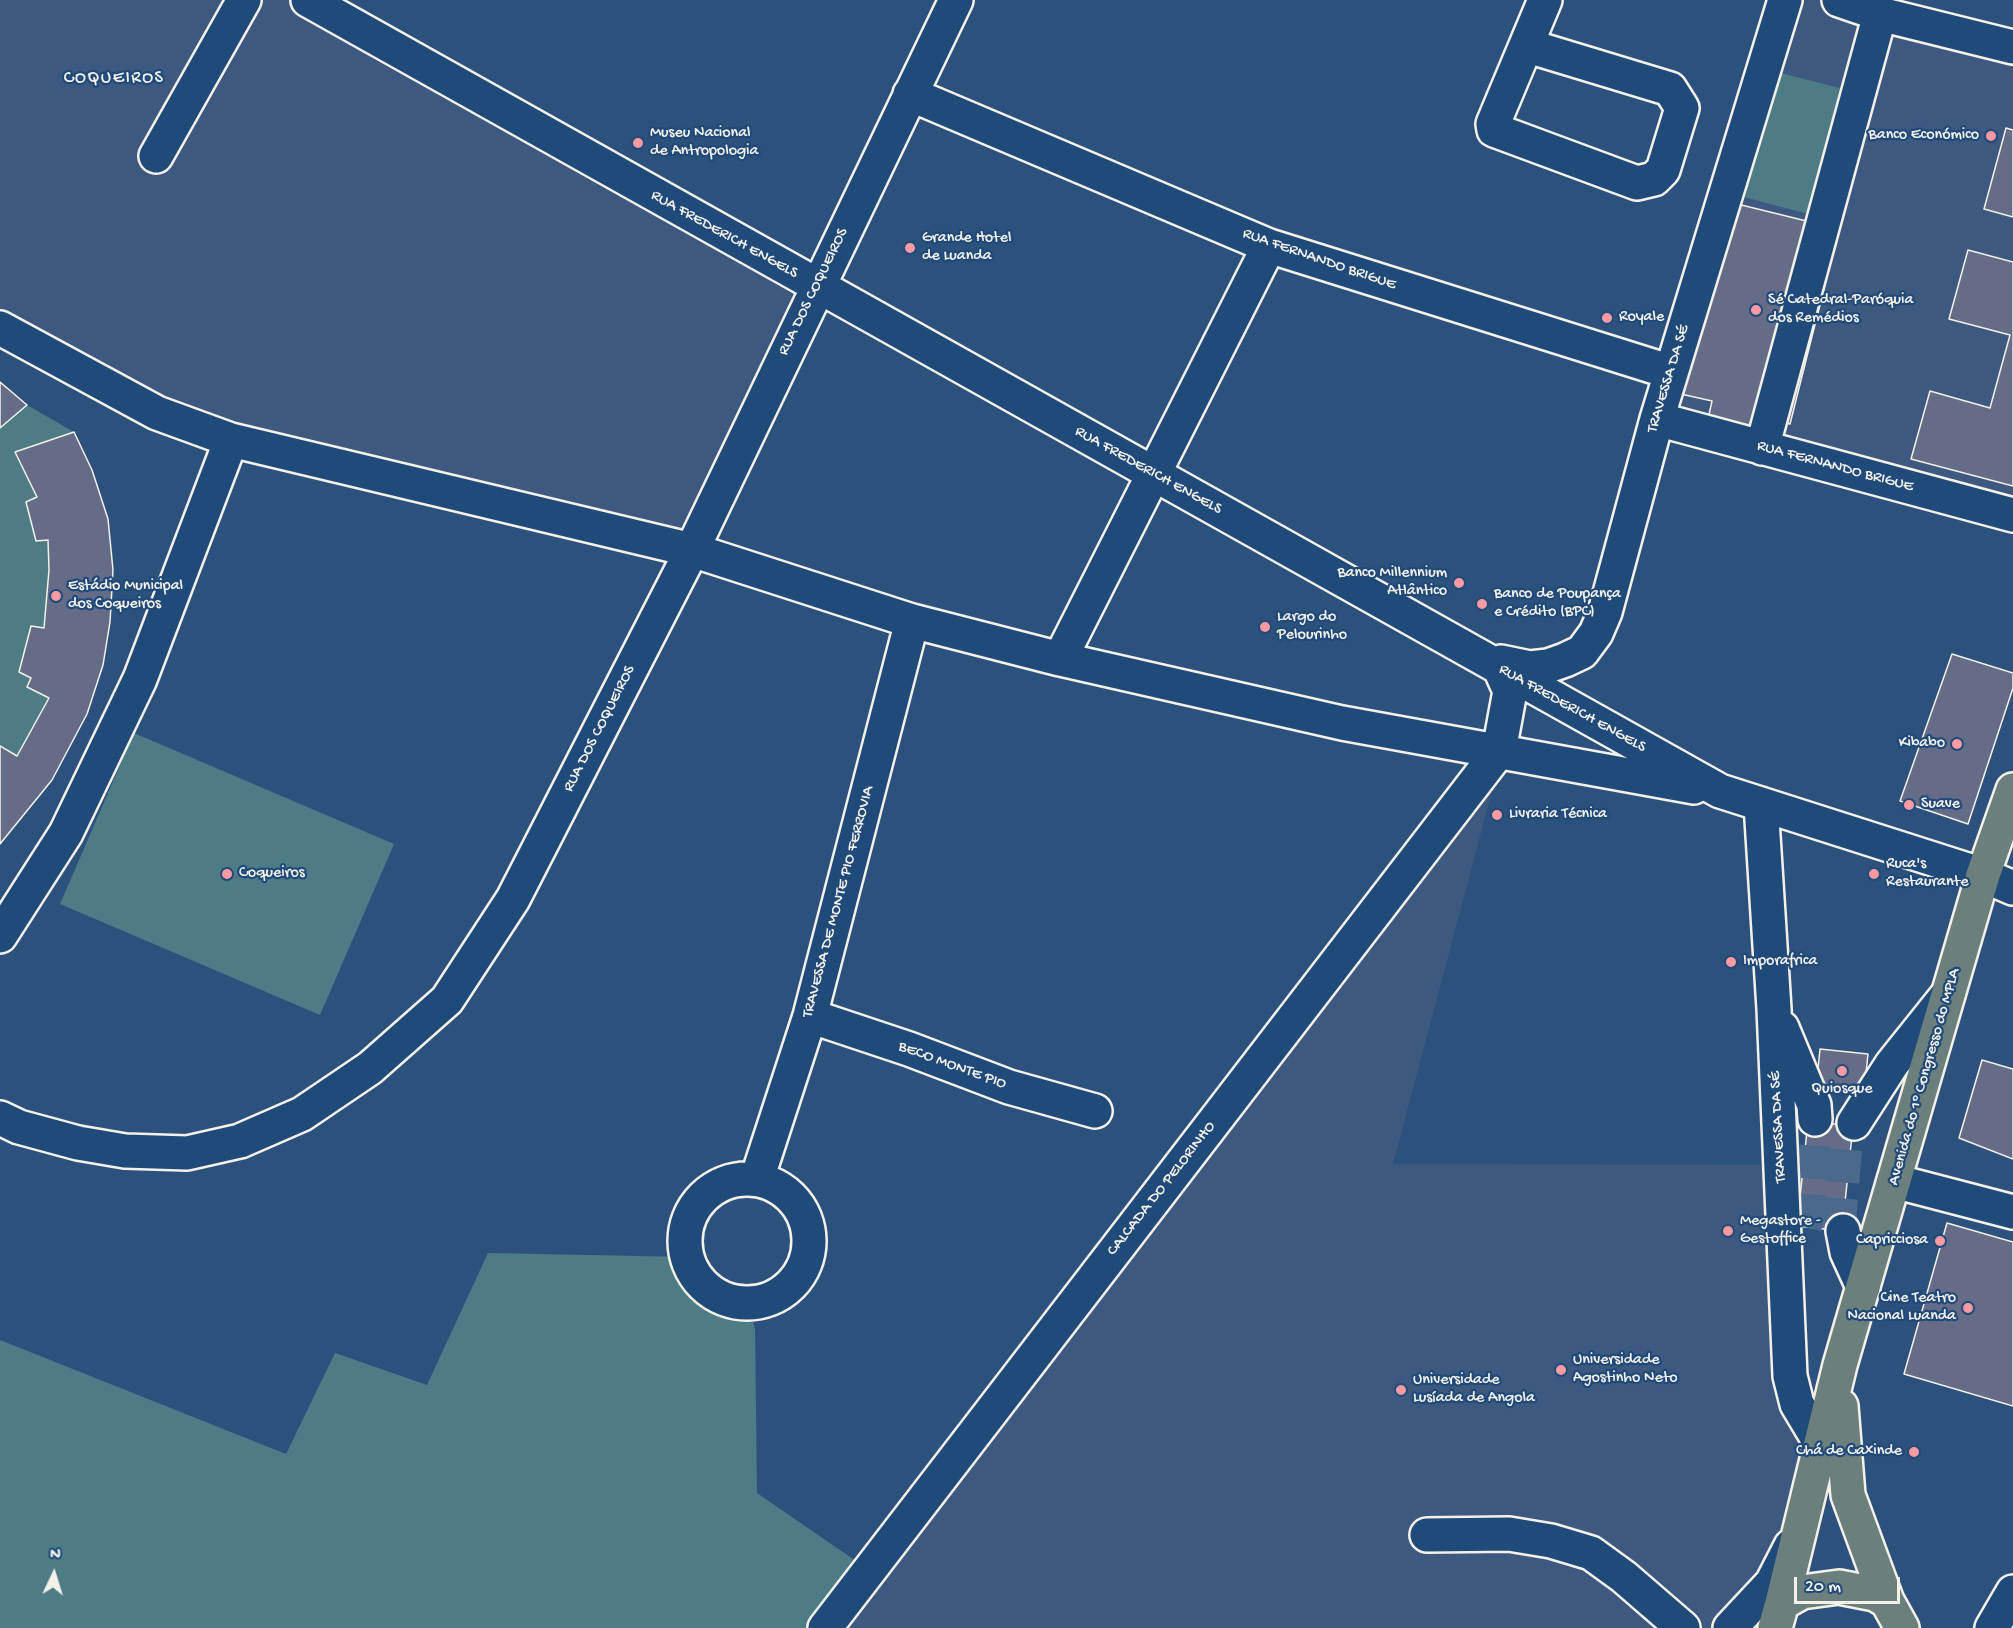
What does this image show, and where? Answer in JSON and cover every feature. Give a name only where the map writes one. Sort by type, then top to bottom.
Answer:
[{"type":"main road","name":"Avenida do 1º Congresso do MPLA","points":[[1778,1616],[1840,1365],[1983,875],[2013,790]]},
{"type":"main road","name":"Avenida do 1º Congresso do MPLA","points":[[1840,1365],[1842,1431],[1848,1495],[1894,1614]]},
{"type":"main road","points":[[1778,1616],[1802,1592],[1839,1587],[1875,1594],[1894,1614]]},
{"type":"street","points":[[156,156],[244,0]]},
{"type":"street","name":"RUA FREDERICH ENGELS","points":[[308,0],[1720,792],[1983,875],[2013,888]]},
{"type":"street","points":[[1528,46],[1670,89],[1682,108],[1663,170],[1653,179],[1637,183],[1494,130],[1493,124],[1528,46],[1545,0]]},
{"type":"street","name":"TRAVESSA DA SÉ","points":[[1489,663],[1530,668],[1548,666],[1582,652],[1596,633],[1605,612],[1671,372],[1785,0]]},
{"type":"street","points":[[1839,0],[1880,14],[2013,47]]},
{"type":"street","name":"RUA DOS COQUEIROS","points":[[0,1118],[19,1127],[78,1143],[125,1151],[187,1153],[240,1141],[302,1114],[370,1068],[447,1000],[513,899],[692,550],[910,94],[949,3]]},
{"type":"street","points":[[1762,448],[1880,14]]},
{"type":"street","name":"RUA FERNANDO BRIGUE","points":[[910,94],[1269,246],[1671,372]]},
{"type":"street","points":[[1060,659],[1269,246]]},
{"type":"street","points":[[0,328],[157,413],[231,440],[692,550],[912,621],[1060,659],[1342,723],[1720,792]]},
{"type":"street","name":"RUA FERNANDO BRIGUE","points":[[1657,419],[2013,515]]},
{"type":"street","points":[[0,936],[66,833],[135,689],[187,561],[231,440]]},
{"type":"street","name":"TRAVESSA DE MONTE PIO FERROVIA","points":[[757,1179],[810,1016],[912,621]]},
{"type":"street","points":[[1489,663],[1510,691],[1499,751]]},
{"type":"street","name":"CALCADA DO PELORINHO","points":[[825,1628],[1499,751]]},
{"type":"street","name":"TRAVESSA DA SÉ","points":[[1761,804],[1774,1009],[1790,1376],[1797,1404],[1821,1444]]},
{"type":"street","points":[[1854,1123],[1892,1064],[1950,992]]},
{"type":"street","points":[[1774,1009],[1814,1105],[1815,1119]]},
{"type":"street","name":"BECO MONTE PIO","points":[[810,1016],[909,1049],[1009,1087],[1095,1111]]},
{"type":"street","points":[[1894,1181],[2013,1212]]},
{"type":"street","points":[[1786,1279],[1805,1227]]},
{"type":"street","points":[[1843,1231],[1847,1252],[1863,1287]]},
{"type":"street","points":[[1732,1628],[1772,1583],[1785,1562],[1802,1520]]},
{"type":"street","points":[[1427,1535],[1509,1534],[1551,1541],[1591,1553],[1624,1577],[1683,1628]]},
{"type":"street","points":[[1992,1628],[2013,1592]]},
{"type":"street","points":[[1732,1628],[1778,1616]]},
{"type":"shaded area","points":[[0,0],[309,0],[816,287],[692,550],[234,435],[0,328]]},
{"type":"shaded area","points":[[1785,0],[1840,0],[2013,47],[2013,515],[1657,419]]},
{"type":"shaded area","name":"Universidade Lusíada de Angola","points":[[1497,772],[1393,1164],[1781,1165],[1790,1376],[1821,1444],[1796,1544],[1730,1628],[825,1628]]},
{"type":"green space","points":[[1753,66],[1875,97],[1842,223],[1721,191]]},
{"type":"green space","name":"Estádio Municipal dos Coqueiros","points":[[0,382],[27,405],[74,432],[92,470],[108,519],[110,622],[103,665],[87,714],[52,780],[0,844]]},
{"type":"green space","name":"Coqueiros","points":[[134,733],[394,844],[320,1015],[60,904]]},
{"type":"green space","points":[[488,1253],[687,1257],[695,1276],[709,1290],[748,1304],[755,1329],[757,1493],[869,1570],[825,1628],[0,1628],[0,1340],[286,1454],[335,1353],[427,1385]]},
{"type":"building","points":[[2006,128],[2013,130],[2013,217],[1984,209]]},
{"type":"building","name":"Sé Catedral-Paróquia dos Remédios","points":[[1721,200],[1839,229],[1790,424],[1758,416],[1754,430],[1708,419],[1712,401],[1672,392]]},
{"type":"building","points":[[1968,250],[2013,262],[2013,486],[1911,459],[1930,391],[1990,408],[2010,335],[1949,319]]},
{"type":"building","points":[[0,382],[27,405],[0,428]]},
{"type":"building","name":"Estádio Municipal dos Coqueiros","points":[[74,432],[92,470],[108,519],[113,570],[110,622],[103,665],[87,714],[52,780],[0,844],[0,746],[17,756],[49,698],[27,687],[31,678],[19,672],[31,626],[44,628],[49,570],[48,540],[36,541],[26,502],[37,497],[15,452]]},
{"type":"building","name":"Kibabo","points":[[1952,654],[2013,673],[2013,688],[1968,824],[1900,801]]},
{"type":"building","name":"Quiosque","points":[[1820,1049],[1868,1054],[1864,1092],[1816,1088]]},
{"type":"building","points":[[1982,1060],[2013,1069],[2013,1159],[1959,1138]]},
{"type":"building","points":[[1808,1121],[1853,1126],[1842,1231],[1797,1226]]},
{"type":"building","name":"Cine Teatro Nacional Luanda","points":[[1947,1223],[2013,1242],[2013,1406],[1904,1374]]},
{"type":"tunnel","points":[[1805,1227],[1809,1212],[1815,1119]]},
{"type":"tunnel","points":[[1843,1231],[1840,1216],[1846,1144],[1854,1123]]},
{"type":"place","name":"Banco Económico","points":[[1991,136]]},
{"type":"place","name":"Museu Nacional de Antropologia","points":[[638,143]]},
{"type":"place","name":"Grande Hotel de Luanda","points":[[910,248]]},
{"type":"place","name":"Sé Catedral-Paróquia dos Remédios","points":[[1756,310]]},
{"type":"place","name":"Royale","points":[[1607,318]]},
{"type":"place","name":"Banco Millennium Atlântico","points":[[1459,583]]},
{"type":"place","name":"Estádio Municipal dos Coqueiros","points":[[56,596]]},
{"type":"place","name":"Banco de Poupança e Crédito (BPC)","points":[[1482,604]]},
{"type":"place","name":"Largo do Pelourinho","points":[[1265,627]]},
{"type":"place","name":"Kibabo","points":[[1957,744]]},
{"type":"place","name":"Suave","points":[[1909,805]]},
{"type":"place","name":"Livraria Técnica","points":[[1497,815]]},
{"type":"place","name":"Coqueiros","points":[[227,874]]},
{"type":"place","name":"Ruca's Restaurante","points":[[1874,874]]},
{"type":"place","name":"Imporafrica","points":[[1731,962]]},
{"type":"place","name":"Quiosque","points":[[1842,1071]]},
{"type":"place","name":"Megastore - Gestoffice","points":[[1728,1231]]},
{"type":"place","name":"Capricciosa","points":[[1940,1241]]},
{"type":"place","name":"Cine Teatro Nacional Luanda","points":[[1968,1308]]},
{"type":"place","name":"Universidade Agostinho Neto","points":[[1561,1370]]},
{"type":"place","name":"Universidade Lusíada de Angola","points":[[1401,1390]]},
{"type":"place","name":"Chá de Caxinde","points":[[1914,1452]]},
{"type":"district","name":"COQUEIROS","points":[[114,79]]}]
